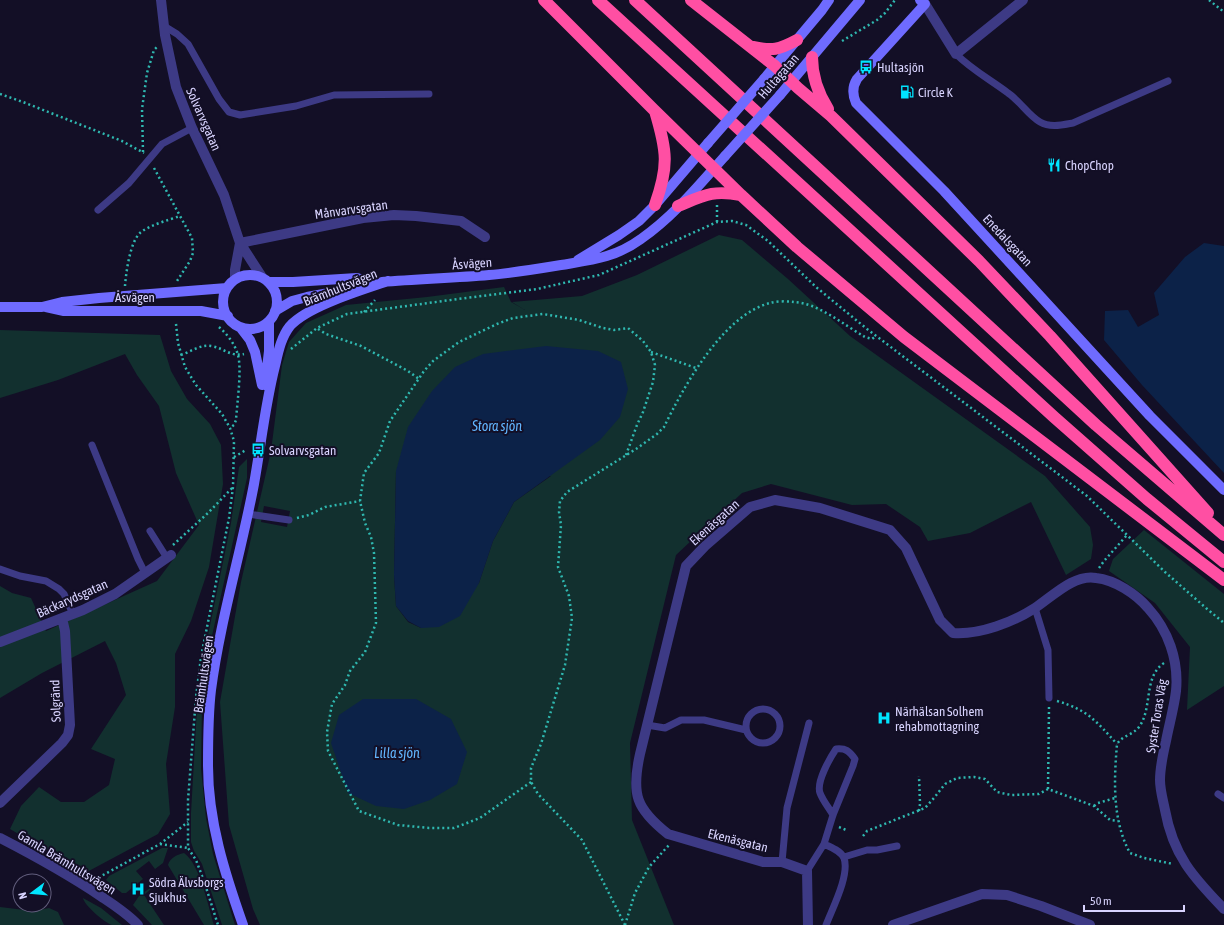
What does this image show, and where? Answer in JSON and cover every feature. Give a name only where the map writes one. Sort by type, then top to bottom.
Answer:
[{"type":"highway","points":[[544,0],[699,154],[797,247],[904,337],[1224,580]]},
{"type":"highway","points":[[598,0],[1054,417],[1147,499],[1224,562]]},
{"type":"highway","points":[[635,0],[1096,424],[1224,535]]},
{"type":"highway","points":[[691,0],[751,46],[831,116],[979,261],[1050,336],[1224,530]]},
{"type":"highway","points":[[751,46],[767,50],[776,50],[797,40]]},
{"type":"highway","points":[[812,57],[814,80],[831,116]]},
{"type":"highway","points":[[654,110],[664,142],[665,154],[665,170],[655,205]]},
{"type":"highway","points":[[678,206],[706,195],[716,193],[741,195]]},
{"type":"street","name":"Solvarvsgatan","points":[[161,0],[164,31],[176,87],[192,128],[224,195],[240,243]]},
{"type":"street","name":"Hultagatan","points":[[699,154],[797,40],[829,0]]},
{"type":"street","name":"Hultagatan","points":[[714,168],[792,81],[860,0]]},
{"type":"street","points":[[922,2],[956,54],[1023,0]]},
{"type":"street","name":"Enedalsgatan","points":[[922,2],[856,79],[853,87],[853,97],[856,103],[944,191],[1150,416],[1224,490]]},
{"type":"street","name":"Åsvägen","points":[[572,263],[619,235],[639,221],[655,205],[699,154]]},
{"type":"street","name":"Åsvägen","points":[[275,311],[292,301],[360,288],[374,283],[489,275],[602,258],[620,251],[640,240],[678,206],[714,168]]},
{"type":"street","name":"Månvarvsgatan","points":[[240,243],[363,218],[394,215],[461,221],[485,237]]},
{"type":"street","points":[[235,279],[235,270],[240,243]]},
{"type":"street","points":[[240,243],[265,280],[273,288],[277,303],[275,311],[269,321],[255,328],[240,327],[228,316],[223,304],[227,288],[235,279],[242,276],[250,275],[265,280]]},
{"type":"street","name":"Åsvägen","points":[[265,280],[293,282],[357,278],[374,283]]},
{"type":"street","name":"Brämhultsvägen","points":[[243,925],[219,849],[212,806],[208,768],[211,691],[218,650],[254,484],[262,427],[278,351],[290,326],[305,314],[388,281]]},
{"type":"street","name":"Åsvägen","points":[[0,307],[42,306],[99,298],[227,288]]},
{"type":"street","name":"Åsvägen","points":[[42,306],[64,311],[201,311],[228,316]]},
{"type":"street","name":"Brämhultsvägen","points":[[262,427],[269,351],[269,321]]},
{"type":"street","name":"Brämhultsvägen","points":[[240,327],[250,340],[255,352],[264,397]]},
{"type":"street","name":"Ekenäsgatan","points":[[807,871],[782,862],[762,862],[668,834],[646,815],[638,801],[635,787],[636,771],[686,566],[705,546],[750,507],[775,500],[820,508],[890,530],[906,548],[940,620]]},
{"type":"street","name":"Bäckarydsgatan","points":[[0,642],[72,614],[115,594],[169,556]]},
{"type":"street","name":"Syster Toras Väg","points":[[940,620],[953,633],[965,634],[1009,622],[1035,608],[1073,582],[1083,579],[1097,578],[1109,581],[1141,601],[1158,618],[1175,658],[1176,690],[1161,763],[1160,781],[1169,832],[1177,852],[1185,865],[1206,891],[1224,909]]},
{"type":"street","name":"Solgränd","points":[[0,803],[62,743],[68,735],[70,725],[65,631],[62,618]]},
{"type":"street","name":"Gamla Brämhultsvägen","points":[[0,838],[84,885],[117,907],[138,925]]},
{"type":"street","points":[[807,871],[808,925]]},
{"type":"street","points":[[893,925],[982,894],[1007,895],[1041,906],[1090,925]]},
{"type":"lane","points":[[164,31],[177,34],[188,44],[219,99],[229,112],[240,115],[296,106],[334,95],[429,94]]},
{"type":"lane","points":[[956,54],[980,74],[1009,93],[1040,122],[1050,126],[1073,123],[1168,81]]},
{"type":"lane","points":[[98,210],[129,183],[162,144],[192,128]]},
{"type":"lane","points":[[92,445],[138,559],[146,573]]},
{"type":"lane","points":[[248,514],[289,520]]},
{"type":"lane","points":[[150,531],[169,556]]},
{"type":"lane","points":[[0,569],[20,576],[46,581],[59,589],[64,594],[72,614]]},
{"type":"lane","points":[[1035,608],[1048,650],[1049,698]]},
{"type":"lane","points":[[760,709],[765,709],[775,714],[780,724],[780,730],[774,740],[763,744],[752,740],[746,730],[745,724],[747,719],[755,711],[760,709]]},
{"type":"lane","points":[[647,725],[665,728],[681,720],[704,720],[746,730]]},
{"type":"lane","name":"Ekenäsgatan","points":[[782,862],[787,808],[809,723]]},
{"type":"lane","points":[[807,871],[824,844],[855,759],[851,752],[845,748],[836,749],[820,781],[819,792],[834,815]]},
{"type":"lane","points":[[824,844],[838,851],[844,857],[845,866],[842,882],[826,925]]},
{"type":"lane","points":[[844,857],[867,850],[877,850],[897,846]]},
{"type":"path","points":[[840,43],[844,39],[877,20],[885,13],[895,0]]},
{"type":"path","points":[[1209,0],[1224,12]]},
{"type":"path","points":[[143,152],[142,109],[147,73],[154,50],[164,31]]},
{"type":"path","points":[[0,94],[122,141],[143,152],[149,159],[190,233],[193,246],[190,261],[177,281],[175,287]]},
{"type":"path","points":[[125,287],[126,274],[136,237],[140,232],[180,216]]},
{"type":"path","points":[[278,351],[287,351],[317,328],[347,314],[458,298],[537,289],[599,275],[717,222],[732,221],[746,225],[768,241],[816,287],[876,336],[1087,496],[1165,572],[1224,622]]},
{"type":"path","points":[[363,312],[375,300]]},
{"type":"path","points":[[625,925],[582,840],[538,794],[531,782],[531,768],[541,744],[565,665],[572,618],[569,596],[558,567],[561,525],[558,512],[560,501],[567,492],[626,455],[657,434],[664,427],[696,368],[727,331],[748,313],[770,303],[795,302],[819,309],[864,337],[872,339],[876,336]]},
{"type":"path","points":[[531,782],[480,818],[454,828],[429,828],[398,825],[359,811],[328,752],[327,732],[332,704],[345,685],[350,671],[365,652],[376,623],[374,553],[360,500],[364,473],[379,453],[390,422],[424,371],[434,361],[459,342],[497,324],[513,318],[543,314],[579,320],[614,330],[628,328],[643,341],[651,352],[654,366],[653,382],[626,455]]},
{"type":"path","points":[[176,324],[181,355],[202,346],[210,345],[234,355],[255,352]]},
{"type":"path","points":[[317,328],[326,334],[358,344],[408,371],[419,379]]},
{"type":"path","points":[[651,352],[696,368]]},
{"type":"path","points":[[230,428],[234,426],[236,420],[238,355]]},
{"type":"path","points":[[234,456],[246,450]]},
{"type":"path","points":[[169,556],[173,544],[208,513],[234,487]]},
{"type":"path","points":[[289,520],[309,515],[324,507],[360,500]]},
{"type":"path","points":[[1097,578],[1100,566],[1127,535]]},
{"type":"path","points":[[1175,658],[1162,664],[1157,669],[1153,676],[1146,713],[1139,727],[1120,738],[1117,744],[1115,798],[1118,821],[1125,844],[1130,852],[1144,858],[1171,864],[1185,865]]},
{"type":"path","points":[[1048,789],[1049,698],[1073,705],[1085,712],[1117,744]]},
{"type":"path","points":[[918,811],[920,804],[919,776]]},
{"type":"path","points":[[863,836],[868,831],[925,808],[945,784],[957,778],[974,777],[985,779],[997,792],[1011,795],[1039,794],[1048,789],[1094,806],[1110,820],[1118,821]]},
{"type":"path","points":[[1094,806],[1098,803],[1115,798]]},
{"type":"path","points":[[84,885],[160,844],[189,822]]},
{"type":"path","points":[[625,925],[635,893],[649,868],[676,837]]},
{"type":"path","points":[[160,844],[188,848]]},
{"type":"green space","points":[[719,235],[742,240],[788,279],[850,336],[1045,476],[1090,527],[1093,545],[1091,559],[1066,575],[1031,502],[970,533],[928,541],[920,527],[886,504],[852,505],[771,484],[742,493],[676,555],[630,743],[632,820],[674,925],[260,925],[253,909],[229,825],[220,702],[241,582],[271,451],[282,365],[289,342],[306,323],[346,305],[427,297],[504,287],[511,302],[525,310],[512,302],[582,296],[637,275]],"holes":[[[396,471],[551,476],[514,502],[493,541],[479,583],[421,628],[408,622],[396,606],[394,575]],[[264,506],[290,511],[287,527],[261,522]]]},
{"type":"green space","points":[[0,330],[160,335],[171,371],[187,399],[210,424],[221,445],[223,484],[209,567],[191,621],[175,654],[175,707],[166,764],[170,814],[158,834],[85,873],[10,829],[21,806],[39,787],[61,802],[84,802],[109,785],[115,759],[91,749],[126,695],[116,663],[105,641],[42,673],[0,698],[0,586],[12,593],[31,598],[46,631],[157,581],[199,525],[176,473],[159,406],[137,375],[125,354],[58,380],[0,398]]},
{"type":"green space","points":[[247,459],[247,478],[210,645],[202,706],[201,769],[206,818],[213,854],[235,925],[222,925],[202,864],[194,851],[191,842],[191,813],[197,708],[201,676],[231,523],[239,467]]},
{"type":"green space","points":[[1144,530],[1224,594],[1224,686],[1187,710],[1190,647],[1155,603],[1109,571],[1113,559]]},
{"type":"green space","points":[[162,848],[168,848],[163,863],[155,869],[149,861],[136,871],[143,879],[126,893],[122,893],[106,880],[109,876]]},
{"type":"green space","points":[[184,853],[190,858],[195,866],[214,925],[204,925],[168,865],[170,860],[174,857]]},
{"type":"green space","points":[[150,888],[151,889],[144,895],[164,925],[152,925],[133,905],[139,896]]},
{"type":"green space","points":[[83,898],[101,908],[122,925],[112,925],[105,921],[91,909]]},
{"type":"green space","points":[[0,907],[12,908],[12,913],[52,913],[52,909],[58,912],[64,925],[0,925]]},
{"type":"water","points":[[1204,243],[1224,246],[1224,473],[1142,385],[1104,340],[1105,311],[1128,310],[1138,327],[1159,315],[1154,293],[1185,257]]},
{"type":"water","name":"Stora sjön","points":[[546,346],[598,351],[621,362],[628,389],[620,417],[600,440],[514,502],[493,541],[479,583],[460,616],[439,627],[421,628],[408,621],[396,606],[394,575],[396,471],[408,427],[432,391],[455,367],[483,354]]},
{"type":"water","name":"Lilla sjön","points":[[363,699],[416,699],[451,719],[467,752],[457,784],[430,800],[404,809],[376,806],[348,793],[331,743],[339,715]]},
{"type":"place","name":"Hultasjön","points":[[866,67]]},
{"type":"place","name":"Circle K","points":[[907,92]]},
{"type":"place","name":"ChopChop","points":[[1054,165]]},
{"type":"place","name":"Solvarvsgatan","points":[[258,450]]},
{"type":"place","name":"Närhälsan Solhem rehabmottagning","points":[[884,718]]},
{"type":"place","name":"Södra Älvsborgs Sjukhus","points":[[138,889]]}]
